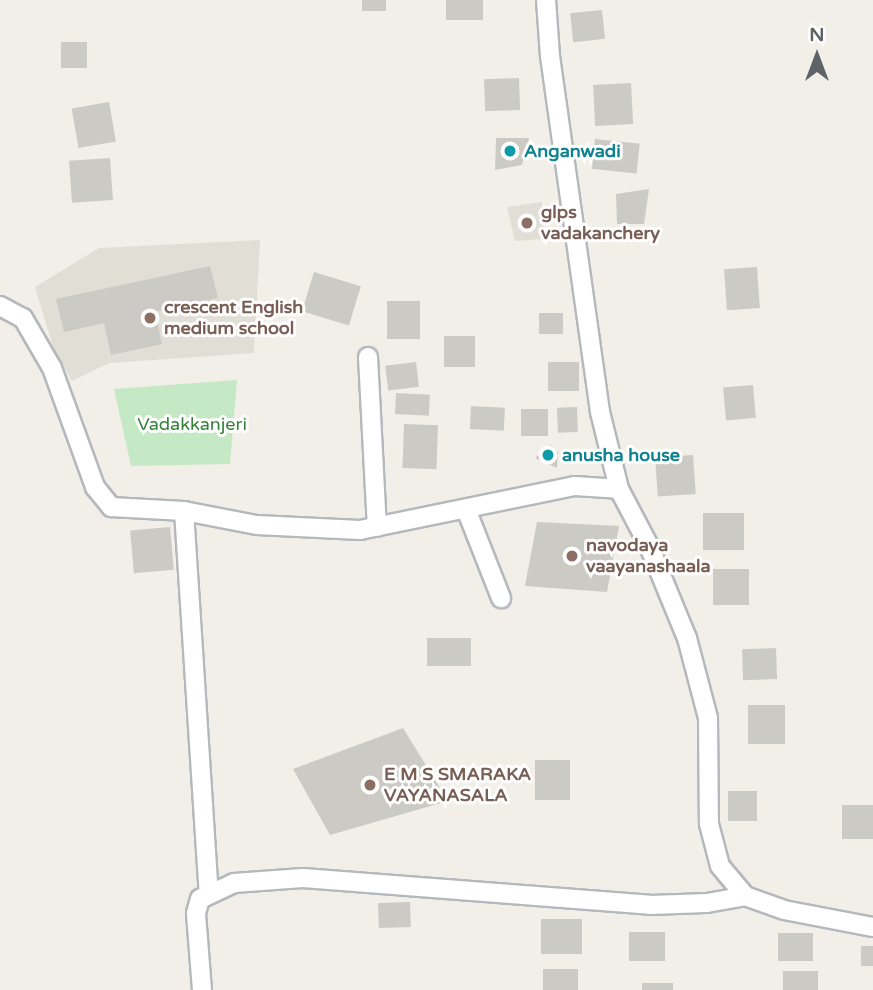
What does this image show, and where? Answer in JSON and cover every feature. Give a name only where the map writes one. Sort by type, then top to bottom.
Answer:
[{"type":"street","points":[[546,0],[550,56],[600,412],[618,489],[649,546],[687,638],[708,718],[709,824],[720,866],[744,896]]},
{"type":"street","points":[[0,306],[23,318],[52,368],[91,476],[111,507],[184,511],[257,525],[360,530],[575,486],[618,489]]},
{"type":"street","points":[[368,357],[377,527]]},
{"type":"street","points":[[466,509],[501,598]]},
{"type":"street","points":[[184,511],[209,894]]},
{"type":"street","points":[[202,990],[196,913],[200,899],[234,883],[303,878],[650,905],[707,903],[744,896],[784,910],[873,927]]},
{"type":"shaded area","name":"glps vadakanchery","points":[[542,202],[543,239],[515,241],[507,207]]},
{"type":"shaded area","name":"crescent English medium school","points":[[260,240],[254,353],[109,363],[72,381],[54,350],[35,287],[99,248]]},
{"type":"green space","name":"Vadakkanjeri","points":[[237,380],[230,464],[131,466],[114,389]]},
{"type":"building","points":[[362,0],[386,0],[386,11],[362,11]]},
{"type":"building","points":[[446,0],[483,0],[483,20],[446,20]]},
{"type":"building","points":[[602,10],[605,39],[573,42],[570,13]]},
{"type":"building","points":[[61,42],[87,42],[87,68],[61,68]]},
{"type":"building","points":[[519,78],[520,110],[485,111],[484,79]]},
{"type":"building","points":[[631,83],[633,124],[595,126],[593,85]]},
{"type":"building","points":[[109,102],[116,141],[79,148],[72,109]]},
{"type":"building","name":"Anganwadi","points":[[496,138],[529,138],[522,165],[495,170]]},
{"type":"building","points":[[595,139],[640,144],[637,174],[592,169]]},
{"type":"building","points":[[110,158],[113,200],[72,203],[69,161]]},
{"type":"building","points":[[649,189],[644,224],[617,224],[616,194]]},
{"type":"building","points":[[210,266],[218,298],[155,312],[162,344],[111,355],[104,323],[64,332],[56,299]]},
{"type":"building","points":[[757,267],[760,308],[727,310],[724,269]]},
{"type":"building","points":[[314,272],[361,286],[349,326],[302,311]]},
{"type":"building","points":[[387,301],[420,301],[420,339],[387,339]]},
{"type":"building","points":[[539,313],[563,313],[563,334],[539,334]]},
{"type":"building","points":[[444,336],[475,336],[475,367],[444,367]]},
{"type":"building","points":[[416,362],[419,387],[388,391],[385,366]]},
{"type":"building","points":[[548,362],[579,362],[579,391],[548,391]]},
{"type":"building","points":[[753,385],[756,418],[726,420],[723,388]]},
{"type":"building","points":[[396,393],[430,395],[429,416],[395,414]]},
{"type":"building","points":[[471,406],[505,408],[504,431],[470,429]]},
{"type":"building","points":[[577,407],[578,432],[558,433],[557,408]]},
{"type":"building","points":[[521,409],[548,409],[548,436],[521,436]]},
{"type":"building","points":[[404,424],[438,425],[436,469],[402,468]]},
{"type":"building","name":"anusha house","points":[[551,445],[558,452],[557,468],[535,458]]},
{"type":"building","points":[[693,455],[696,494],[658,497],[655,458]]},
{"type":"building","points":[[703,513],[744,513],[744,550],[703,550]]},
{"type":"building","name":"navodaya vaayanashaala","points":[[537,522],[619,526],[607,592],[525,586]]},
{"type":"building","points":[[170,527],[174,570],[134,573],[130,530]]},
{"type":"building","points":[[713,569],[749,569],[749,605],[713,605]]},
{"type":"building","points":[[427,638],[471,638],[471,666],[427,666]]},
{"type":"building","points":[[776,648],[777,679],[743,680],[742,649]]},
{"type":"building","points":[[748,705],[785,705],[785,744],[748,744]]},
{"type":"building","name":"E M S SMARAKA VAYANASALA","points":[[403,728],[448,801],[330,835],[293,769]]},
{"type":"building","points":[[535,760],[570,760],[570,800],[535,800]]},
{"type":"building","points":[[728,791],[757,791],[757,821],[728,821]]},
{"type":"building","points":[[842,805],[873,805],[873,839],[842,839]]},
{"type":"building","points":[[410,902],[411,927],[379,928],[378,903]]},
{"type":"building","points":[[541,919],[582,919],[582,954],[541,954]]},
{"type":"building","points":[[629,932],[665,932],[665,961],[629,961]]},
{"type":"building","points":[[778,933],[813,933],[813,961],[778,961]]},
{"type":"building","points":[[861,946],[873,946],[873,966],[861,966]]},
{"type":"building","points":[[543,969],[578,969],[578,990],[543,990]]},
{"type":"building","points":[[783,971],[818,971],[818,990],[783,990]]},
{"type":"building","points":[[642,983],[673,983],[673,990],[642,990]]},
{"type":"place","name":"Anganwadi","points":[[510,151]]},
{"type":"place","name":"glps vadakanchery","points":[[527,223]]},
{"type":"place","name":"crescent English medium school","points":[[150,318]]},
{"type":"place","name":"anusha house","points":[[548,455]]},
{"type":"place","name":"navodaya vaayanashaala","points":[[572,556]]},
{"type":"place","name":"E M S SMARAKA VAYANASALA","points":[[370,785]]}]
